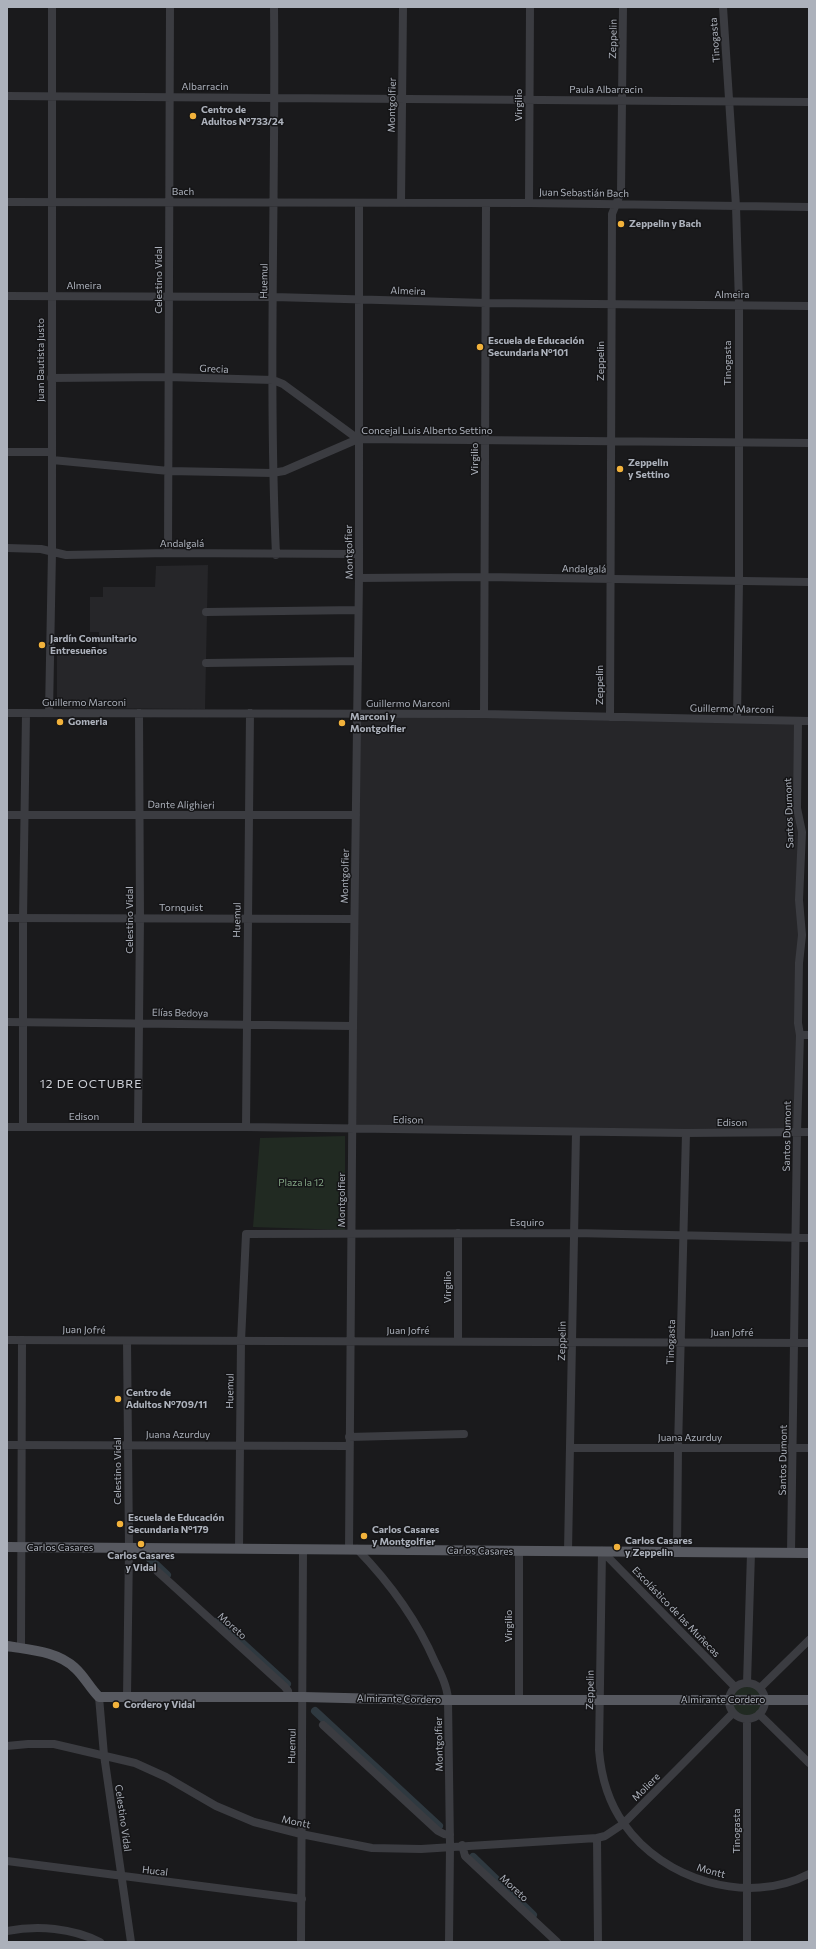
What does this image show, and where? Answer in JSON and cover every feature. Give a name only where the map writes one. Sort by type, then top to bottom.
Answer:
[{"type":"main road","name":"Carlos Casares","points":[[7,1548],[809,1553]]},
{"type":"main road","points":[[7,1646],[47,1653],[66,1660],[82,1676],[99,1697]]},
{"type":"main road","name":"Almirante Cordero","points":[[99,1697],[303,1697],[600,1701],[809,1700]]},
{"type":"street","name":"Juan Bautista Justo","points":[[49,712],[52,552],[52,7]]},
{"type":"street","name":"Celestino Vidal","points":[[168,553],[170,7]]},
{"type":"street","name":"Huemul","points":[[274,7],[275,97],[272,473],[276,555]]},
{"type":"street","name":"Montgolfier","points":[[401,203],[403,7]]},
{"type":"street","name":"Virgilio","points":[[529,203],[530,7]]},
{"type":"street","name":"Zeppelin","points":[[610,717],[612,214],[621,192],[623,7]]},
{"type":"street","name":"Tinogasta","points":[[723,7],[736,206],[739,304],[739,581],[737,719]]},
{"type":"street","name":"Albarracin","points":[[7,96],[402,98]]},
{"type":"street","name":"Paula Albarracin","points":[[402,98],[809,102]]},
{"type":"street","name":"Bach","points":[[7,202],[359,203]]},
{"type":"street","name":"Montgolfier","points":[[359,203],[359,578],[349,1437],[353,1549],[394,1590],[419,1628],[446,1687],[448,1699],[450,1835],[449,1942]]},
{"type":"street","name":"Juan Sebastián Bach","points":[[359,203],[529,203],[809,207]]},
{"type":"street","name":"Virgilio","points":[[484,714],[486,204]]},
{"type":"street","name":"Almeira","points":[[7,296],[274,297],[486,303],[739,304],[809,306]]},
{"type":"street","name":"Grecia","points":[[51,378],[273,380],[283,384],[358,439]]},
{"type":"street","name":"Concejal Luis Alberto Settino","points":[[7,452],[52,456],[169,471],[272,473],[284,471],[358,439],[738,442],[809,444]]},
{"type":"street","name":"Andalgalá","points":[[7,548],[41,549],[66,555],[168,553],[276,555],[358,554]]},
{"type":"street","name":"Andalgalá","points":[[359,578],[485,577],[809,582]]},
{"type":"street","points":[[206,612],[358,610]]},
{"type":"street","points":[[206,663],[358,661]]},
{"type":"street","name":"Guillermo Marconi","points":[[7,712],[484,714],[809,721]]},
{"type":"street","points":[[23,1127],[23,919],[26,713]]},
{"type":"street","name":"Celestino Vidal","points":[[138,1127],[140,918],[139,713]]},
{"type":"street","name":"Huemul","points":[[246,1127],[250,713]]},
{"type":"street","name":"Santos Dumont","points":[[791,1553],[795,1343],[795,1238],[800,1035],[798,1023],[799,963],[806,935],[800,905],[805,828],[797,808],[798,721]]},
{"type":"street","name":"Dante Alighieri","points":[[7,815],[356,815]]},
{"type":"street","name":"Tornquist","points":[[7,918],[354,919]]},
{"type":"street","name":"Elías Bedoya","points":[[7,1022],[139,1022],[353,1026]]},
{"type":"street","points":[[800,1035],[809,1035]]},
{"type":"street","name":"Edison","points":[[7,1127],[246,1127],[686,1133],[809,1132]]},
{"type":"street","name":"Zeppelin","points":[[568,1551],[576,1132]]},
{"type":"street","name":"Tinogasta","points":[[677,1551],[678,1448],[686,1133]]},
{"type":"street","name":"Virgilio","points":[[458,1233],[458,1341]]},
{"type":"street","name":"Esquiro","points":[[246,1234],[458,1233],[809,1238]]},
{"type":"street","name":"Huemul","points":[[239,1549],[241,1341],[246,1234]]},
{"type":"street","name":"Juan Jofré","points":[[7,1340],[809,1343]]},
{"type":"street","points":[[21,1648],[22,1340]]},
{"type":"street","name":"Celestino Vidal","points":[[127,1341],[129,1548],[127,1697]]},
{"type":"street","points":[[349,1437],[464,1434]]},
{"type":"street","name":"Juana Azurduy","points":[[7,1445],[128,1444],[349,1446]]},
{"type":"street","name":"Juana Azurduy","points":[[570,1448],[809,1448]]},
{"type":"street","name":"Huemul","points":[[301,1942],[303,1550]]},
{"type":"street","name":"Zeppelin","points":[[602,1551],[599,1744],[600,1766],[609,1795],[623,1824]]},
{"type":"street","name":"Escolástico de las Muñecas","points":[[602,1551],[735,1687]]},
{"type":"street","name":"Virgilio","points":[[519,1552],[519,1699]]},
{"type":"street","points":[[747,1683],[751,1553]]},
{"type":"street","name":"Moreto","points":[[157,1571],[285,1687],[288,1691],[289,1697]]},
{"type":"street","points":[[760,1688],[809,1640]]},
{"type":"street","points":[[747,1683],[760,1688],[765,1700],[764,1706],[759,1714],[747,1719],[739,1718],[733,1713],[728,1700],[729,1695],[735,1687],[747,1683]]},
{"type":"street","name":"Celestino Vidal","points":[[99,1697],[104,1755],[131,1942]]},
{"type":"street","name":"Moliere","points":[[597,1838],[605,1836],[623,1824],[733,1713]]},
{"type":"street","points":[[759,1714],[809,1763]]},
{"type":"street","name":"Tinogasta","points":[[747,1719],[747,1942]]},
{"type":"street","points":[[323,1725],[438,1831],[450,1835]]},
{"type":"street","name":"Montt","points":[[7,1746],[54,1744],[104,1755],[156,1772],[230,1813],[269,1826],[301,1834],[383,1849],[421,1849],[462,1845],[597,1838]]},
{"type":"street","name":"Montt","points":[[623,1824],[644,1847],[677,1870],[719,1885],[747,1889],[766,1887],[786,1883],[809,1874]]},
{"type":"street","points":[[597,1838],[599,1879],[598,1942]]},
{"type":"street","name":"Moreto","points":[[462,1845],[465,1856],[557,1942]]},
{"type":"street","name":"Hucal","points":[[7,1861],[302,1900]]},
{"type":"street","points":[[7,1931],[48,1928],[75,1934],[100,1942]]},
{"type":"shaded area","points":[[208,565],[205,709],[61,708],[57,705],[57,652],[99,652],[99,632],[90,632],[90,597],[103,597],[103,587],[155,587],[156,566]]},
{"type":"shaded area","points":[[357,714],[798,721],[801,828],[797,1132],[352,1129]]},
{"type":"green space","name":"Plaza la 12","points":[[345,1136],[345,1230],[253,1227],[260,1138]]},
{"type":"green space","points":[[745,1684],[754,1686],[760,1692],[762,1699],[731,1698],[736,1689]]},
{"type":"green space","points":[[731,1702],[763,1702],[757,1712],[747,1716],[737,1713]]},
{"type":"waterway","points":[[150,1559],[167,1575]]},
{"type":"waterway","points":[[218,1621],[287,1684]]},
{"type":"waterway","points":[[315,1711],[439,1826]]},
{"type":"waterway","points":[[473,1857],[533,1915]]},
{"type":"place","name":"Centro de Adultos Nº733/24","points":[[193,116]]},
{"type":"place","name":"Zeppelin y Bach","points":[[621,224]]},
{"type":"place","name":"Escuela de Educación Secundaria Nº101","points":[[480,347]]},
{"type":"place","name":"Zeppelin y Settino","points":[[620,469]]},
{"type":"place","name":"Jardín Comunitario Entresueños","points":[[42,645]]},
{"type":"place","name":"Gomeria","points":[[60,722]]},
{"type":"place","name":"Marconi y Montgolfier","points":[[342,723]]},
{"type":"place","name":"Centro de Adultos Nº709/11","points":[[118,1399]]},
{"type":"place","name":"Escuela de Educación Secundaria Nº179","points":[[120,1524]]},
{"type":"place","name":"Carlos Casares y Montgolfier","points":[[364,1536]]},
{"type":"place","name":"Carlos Casares y Vidal","points":[[141,1544]]},
{"type":"place","name":"Carlos Casares y Zeppelin","points":[[617,1547]]},
{"type":"place","name":"Cordero y Vidal","points":[[116,1705]]},
{"type":"district","name":"12 DE OCTUBRE","points":[[91,1084]]}]
